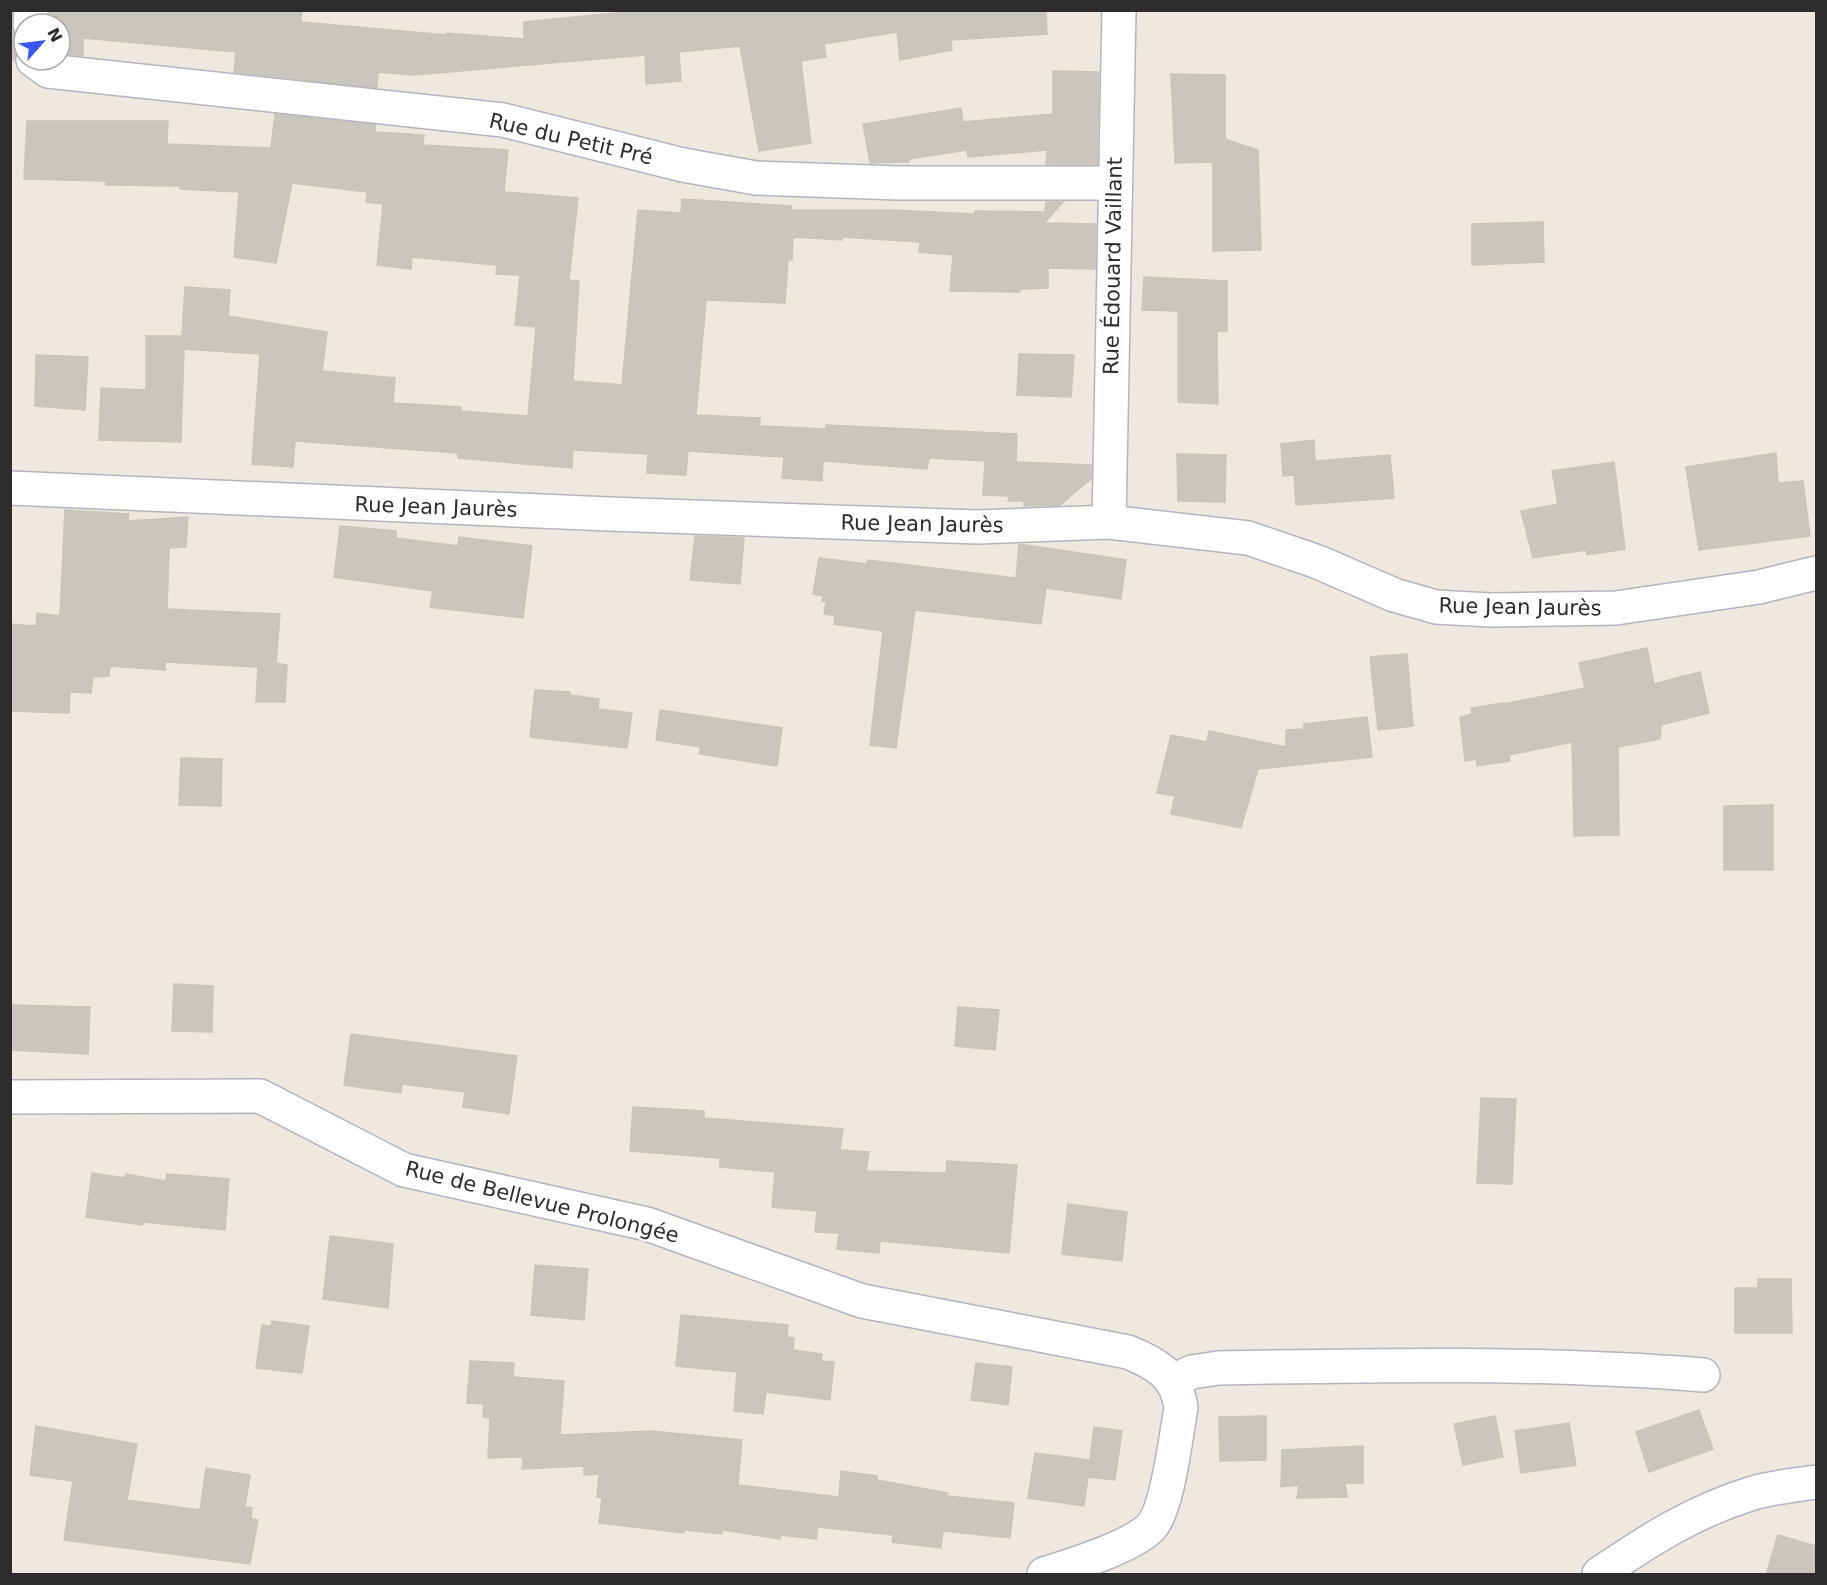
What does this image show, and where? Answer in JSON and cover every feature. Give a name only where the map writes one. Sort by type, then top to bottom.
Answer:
[{"type":"street","name":"Rue Édouard Vaillant","points":[[1109,522],[1119,10]]},
{"type":"street","name":"Rue du Petit Pré","points":[[57,72],[503,120],[683,165],[756,178],[899,183],[1114,183]]},
{"type":"street","name":"Rue Jean Jaurès","points":[[10,488],[597,514],[966,527],[1109,522],[1248,538],[1318,562],[1394,595],[1436,607],[1490,610],[1617,608],[1759,586],[1816,573]]},
{"type":"street","name":"Rue de Bellevue Prolongée","points":[[10,1097],[260,1096],[404,1170],[647,1224],[862,1301],[1128,1352],[1149,1361],[1173,1381]]},
{"type":"street","points":[[1044,1575],[1125,1544],[1151,1528],[1162,1506],[1180,1408],[1179,1393],[1173,1381],[1192,1372],[1218,1368],[1422,1364],[1631,1369],[1703,1375]]},
{"type":"street","points":[[1599,1575],[1652,1538],[1702,1511],[1755,1492],[1816,1482]]},
{"type":"building","points":[[10,10],[12,10],[12,60],[10,60]]},
{"type":"building","points":[[50,10],[302,10],[301,22],[447,35],[447,33],[524,39],[524,22],[647,10],[1046,10],[1047,34],[951,40],[952,50],[900,60],[897,32],[824,44],[826,57],[801,61],[811,143],[759,151],[740,46],[679,52],[681,81],[646,84],[645,55],[413,75],[378,72],[377,88],[234,72],[236,52],[83,38],[83,56],[72,55],[72,12],[50,12]]},
{"type":"building","points":[[1053,71],[1099,72],[1097,164],[1046,164],[1047,150],[968,157],[967,150],[909,159],[909,162],[870,163],[863,124],[961,108],[963,122],[1053,114]]},
{"type":"building","points":[[1171,74],[1225,75],[1225,139],[1258,150],[1261,250],[1213,251],[1213,162],[1175,163]]},
{"type":"building","points":[[275,114],[375,125],[375,132],[424,135],[423,145],[508,150],[504,192],[578,198],[569,280],[579,281],[573,381],[622,385],[638,210],[681,213],[682,199],[791,206],[792,210],[892,210],[975,214],[975,211],[1045,212],[1046,202],[1063,202],[1044,223],[1096,224],[1095,269],[1048,268],[1048,288],[1020,289],[1020,292],[950,291],[953,255],[919,252],[920,242],[842,237],[842,240],[793,237],[792,260],[788,260],[785,303],[706,300],[696,415],[760,418],[760,426],[826,429],[826,425],[1017,434],[1016,462],[1091,465],[1091,479],[1060,505],[1024,506],[1024,501],[1008,501],[1009,496],[983,495],[985,461],[929,458],[927,469],[823,461],[822,481],[782,478],[784,457],[688,451],[686,475],[647,473],[648,454],[573,450],[572,468],[458,458],[458,453],[295,441],[293,467],[252,464],[260,354],[184,349],[181,442],[99,440],[101,388],[146,390],[146,336],[182,336],[185,287],[230,290],[228,316],[327,332],[322,371],[395,378],[393,403],[461,407],[461,411],[528,416],[536,327],[515,325],[520,275],[496,274],[497,265],[412,257],[411,269],[377,265],[383,204],[366,202],[367,192],[292,183],[276,263],[234,257],[239,192],[180,189],[180,186],[106,185],[106,181],[24,179],[27,121],[168,121],[167,144],[271,148]]},
{"type":"building","points":[[1543,222],[1544,262],[1472,265],[1472,224]]},
{"type":"building","points":[[1144,277],[1227,281],[1227,331],[1217,331],[1218,404],[1178,402],[1178,311],[1142,310]]},
{"type":"building","points":[[1019,354],[1074,355],[1071,397],[1017,395]]},
{"type":"building","points":[[36,355],[88,357],[85,410],[35,406]]},
{"type":"building","points":[[1314,440],[1315,461],[1390,455],[1394,498],[1296,505],[1294,475],[1283,476],[1281,444]]},
{"type":"building","points":[[1776,453],[1778,483],[1803,481],[1810,536],[1699,550],[1686,467]]},
{"type":"building","points":[[1177,454],[1226,455],[1225,502],[1178,501]]},
{"type":"building","points":[[1614,462],[1625,549],[1587,555],[1586,550],[1533,558],[1521,511],[1558,504],[1552,471]]},
{"type":"building","points":[[65,510],[129,514],[128,521],[188,517],[186,547],[169,548],[167,609],[280,614],[276,663],[287,665],[285,702],[256,702],[258,667],[165,662],[165,670],[110,666],[109,676],[93,677],[91,693],[70,692],[69,713],[10,711],[10,624],[36,626],[37,613],[60,616]]},
{"type":"building","points":[[340,526],[396,531],[396,538],[458,546],[459,537],[532,546],[523,618],[430,607],[433,591],[334,577]]},
{"type":"building","points":[[695,536],[744,538],[740,584],[690,580]]},
{"type":"building","points":[[1019,544],[1126,560],[1121,599],[1046,588],[1041,624],[915,610],[896,748],[870,745],[883,631],[834,624],[835,616],[824,614],[826,602],[822,601],[823,596],[813,594],[819,558],[867,564],[868,560],[1016,578]]},
{"type":"building","points":[[1647,648],[1654,684],[1700,672],[1709,713],[1661,725],[1660,739],[1618,747],[1619,835],[1574,836],[1572,742],[1509,755],[1510,761],[1477,766],[1476,759],[1465,761],[1460,717],[1472,714],[1471,708],[1585,688],[1579,663]]},
{"type":"building","points":[[1407,654],[1413,726],[1378,730],[1370,657]]},
{"type":"building","points":[[535,690],[570,692],[570,695],[599,699],[598,709],[632,713],[627,748],[530,737]]},
{"type":"building","points":[[660,710],[782,728],[777,766],[699,754],[701,747],[656,740]]},
{"type":"building","points":[[1367,717],[1372,757],[1258,769],[1241,828],[1171,814],[1175,796],[1157,793],[1171,735],[1207,742],[1209,731],[1286,747],[1286,730],[1304,729],[1304,724]]},
{"type":"building","points":[[181,758],[222,759],[221,806],[179,805]]},
{"type":"building","points":[[1773,805],[1773,870],[1724,870],[1724,806]]},
{"type":"building","points":[[174,984],[213,986],[212,1032],[172,1031]]},
{"type":"building","points":[[10,1005],[90,1007],[88,1054],[10,1050]]},
{"type":"building","points":[[958,1007],[999,1010],[995,1050],[955,1046]]},
{"type":"building","points":[[351,1034],[517,1056],[509,1114],[463,1107],[465,1092],[402,1084],[401,1093],[344,1085]]},
{"type":"building","points":[[1481,1098],[1516,1099],[1512,1184],[1477,1183]]},
{"type":"building","points":[[633,1107],[704,1111],[704,1118],[843,1129],[840,1150],[869,1152],[866,1171],[946,1173],[947,1161],[1017,1165],[1009,1253],[880,1241],[879,1253],[837,1249],[839,1233],[815,1232],[817,1211],[772,1207],[775,1172],[720,1167],[720,1158],[630,1151]]},
{"type":"building","points":[[92,1173],[125,1178],[126,1174],[166,1181],[167,1174],[229,1179],[225,1230],[143,1222],[142,1225],[86,1217]]},
{"type":"building","points":[[1068,1204],[1127,1212],[1122,1261],[1062,1254]]},
{"type":"building","points":[[330,1236],[393,1244],[388,1308],[323,1299]]},
{"type":"building","points":[[535,1265],[588,1269],[584,1320],[531,1315]]},
{"type":"building","points":[[1758,1279],[1791,1279],[1792,1333],[1735,1333],[1735,1288],[1758,1288]]},
{"type":"building","points":[[681,1315],[788,1325],[787,1337],[794,1338],[793,1350],[822,1354],[821,1361],[834,1362],[830,1400],[766,1392],[763,1414],[734,1411],[737,1372],[676,1366]]},
{"type":"building","points":[[272,1321],[309,1326],[302,1373],[256,1368],[262,1325],[271,1326]]},
{"type":"building","points":[[470,1361],[514,1363],[513,1377],[564,1381],[560,1435],[652,1431],[742,1440],[738,1485],[839,1497],[841,1471],[877,1476],[877,1480],[948,1493],[947,1496],[1014,1503],[1010,1538],[943,1531],[941,1548],[892,1542],[893,1535],[818,1527],[816,1539],[781,1535],[780,1539],[722,1530],[722,1534],[684,1530],[684,1533],[599,1523],[602,1498],[597,1497],[599,1474],[584,1475],[584,1466],[522,1469],[523,1457],[488,1458],[490,1418],[483,1417],[484,1404],[467,1403]]},
{"type":"building","points":[[976,1363],[1012,1367],[1008,1405],[971,1400]]},
{"type":"building","points":[[1699,1410],[1713,1449],[1649,1472],[1636,1432]]},
{"type":"building","points":[[1266,1416],[1266,1460],[1220,1461],[1219,1417]]},
{"type":"building","points":[[1495,1416],[1503,1457],[1463,1465],[1454,1424]]},
{"type":"building","points":[[1569,1423],[1576,1465],[1521,1473],[1515,1431]]},
{"type":"building","points":[[36,1426],[137,1444],[127,1500],[200,1510],[206,1468],[250,1475],[245,1507],[252,1508],[251,1519],[258,1520],[250,1564],[64,1540],[73,1481],[30,1475]]},
{"type":"building","points":[[1094,1427],[1122,1431],[1115,1480],[1088,1477],[1084,1506],[1028,1498],[1035,1453],[1090,1460]]},
{"type":"building","points":[[1363,1446],[1363,1483],[1345,1483],[1347,1497],[1297,1498],[1299,1485],[1281,1487],[1282,1450]]},
{"type":"building","points":[[1778,1535],[1816,1546],[1816,1575],[1766,1575]]}]
